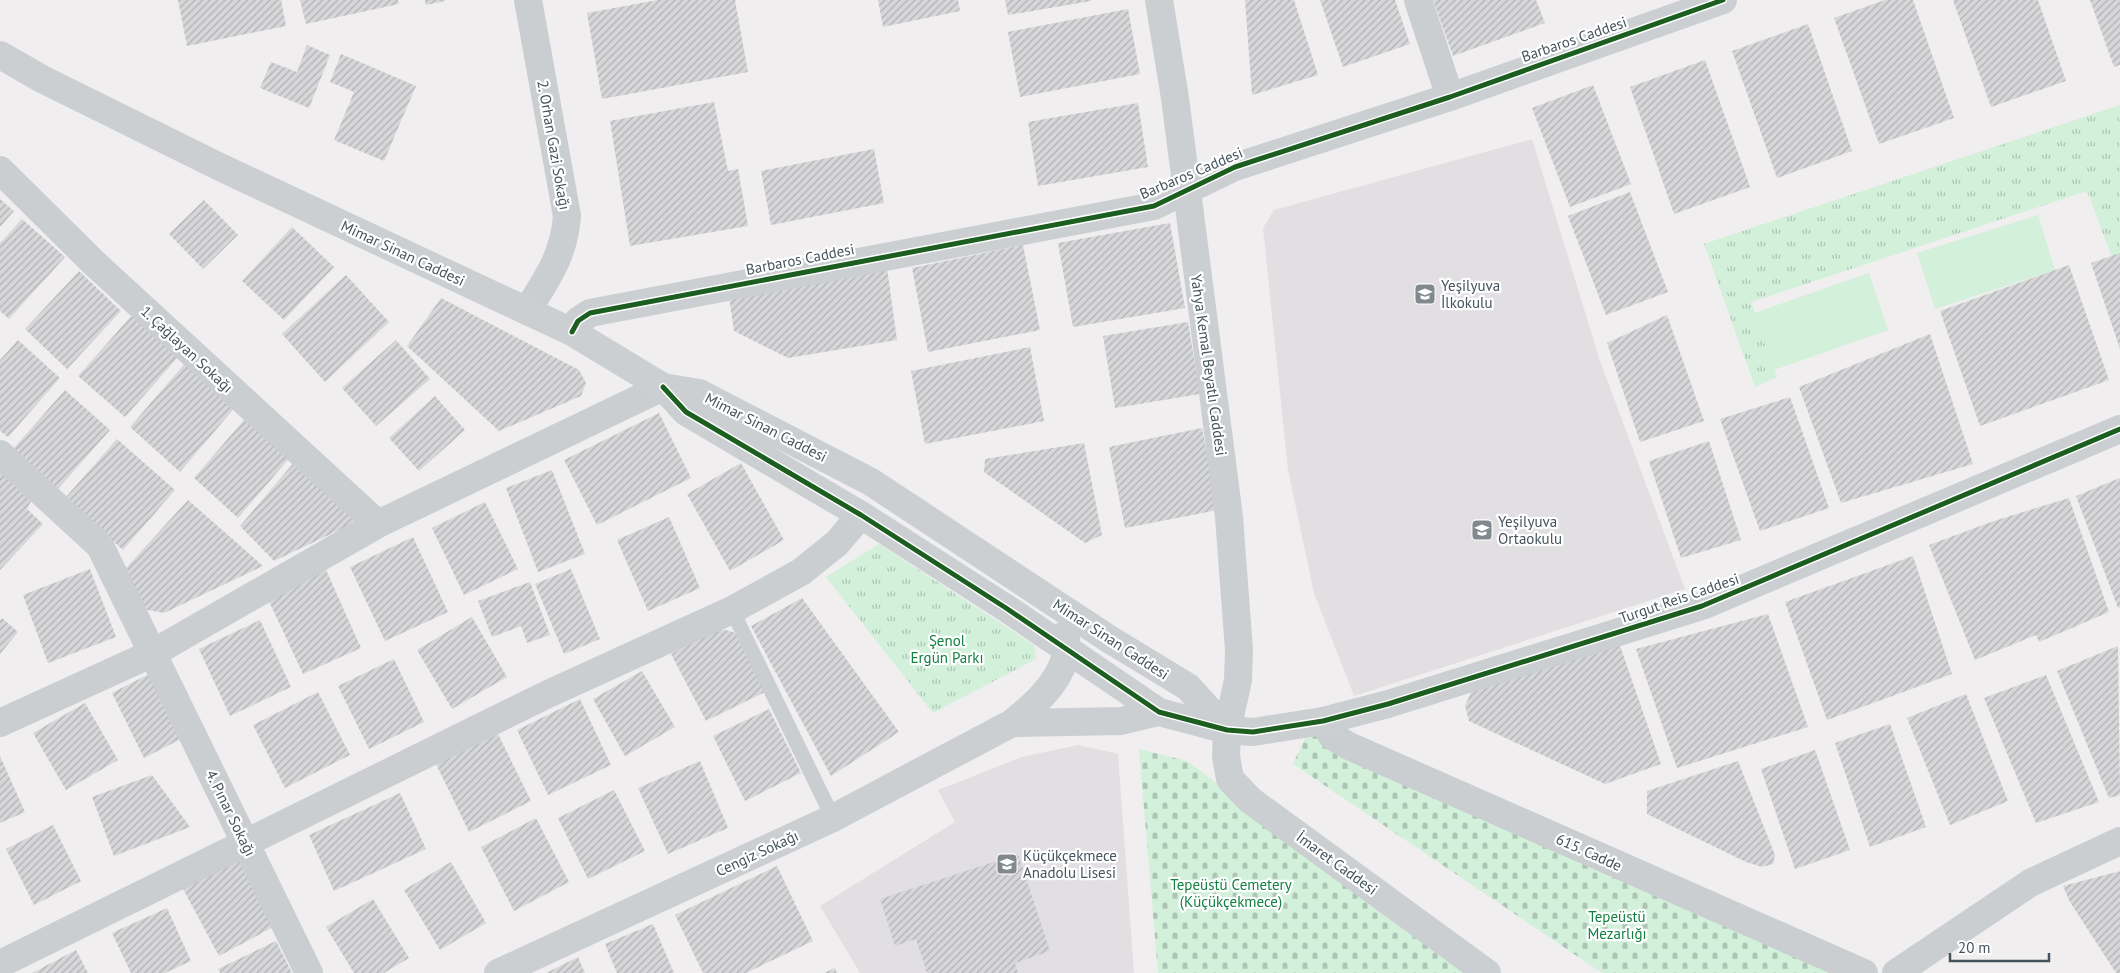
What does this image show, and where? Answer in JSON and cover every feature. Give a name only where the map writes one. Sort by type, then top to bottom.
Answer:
[{"type":"street","name":"2. Orhan Gazi Sokağı","points":[[527,311],[557,261],[566,239],[568,216],[528,0]]},
{"type":"street","name":"Yahya Kemal Beyatlı Caddesi","points":[[1159,0],[1175,98],[1229,517],[1240,650],[1238,680],[1228,730]]},
{"type":"street","points":[[1418,0],[1450,97]]},
{"type":"street","name":"Barbaros Caddesi","points":[[572,332],[578,321],[590,313],[1154,206],[1235,166],[1450,97],[1723,0]]},
{"type":"street","name":"Mimar Sinan Caddesi","points":[[0,55],[42,79],[222,168],[572,332],[663,387],[699,393],[871,482],[1109,639],[1188,688],[1228,730]]},
{"type":"street","name":"1. Çağlayan Sokağı","points":[[0,170],[94,263],[378,524]]},
{"type":"street","points":[[0,723],[152,653],[378,524],[663,387],[686,412],[861,515],[1006,608],[1159,712]]},
{"type":"street","name":"Turgut Reis Caddesi","points":[[1159,712],[1228,730],[1253,732],[1323,721],[1388,704],[1702,606],[2120,429]]},
{"type":"street","name":"4. Pınar Sokağı","points":[[0,454],[100,546],[309,973]]},
{"type":"street","points":[[0,964],[548,694],[732,610],[801,572],[837,542],[861,515]]},
{"type":"street","points":[[1047,597],[1059,610],[1064,622],[1066,650]]},
{"type":"street","name":"Cengiz Sokağı","points":[[498,973],[833,818],[1012,723],[1031,708],[1056,676],[1065,660],[1066,650]]},
{"type":"street","name":"Cengiz Sokağı","points":[[1012,723],[1121,721],[1159,712]]},
{"type":"street","name":"615. Cadde","points":[[1323,721],[1332,736],[1349,746],[1864,973]]},
{"type":"street","name":"İmaret Caddesi","points":[[1228,730],[1226,756],[1230,779],[1237,788],[1487,973]]},
{"type":"street","points":[[1896,973],[2030,883],[2120,841]]},
{"type":"lane","points":[[732,610],[833,818]]},
{"type":"shaded area","points":[[1532,139],[1600,361],[1685,589],[1354,696],[1314,593],[1288,470],[1263,228],[1274,210]]},
{"type":"shaded area","name":"Küçükçekmece Anadolu Lisesi","points":[[1078,745],[1118,754],[1134,973],[860,973],[820,906],[955,822],[938,790],[1022,757]]},
{"type":"green space","points":[[2120,105],[2120,258],[2113,260],[2087,191],[1751,302],[1777,377],[1755,387],[1704,244]]},
{"type":"green space","points":[[2038,215],[2055,270],[1935,309],[1917,253]]},
{"type":"green space","points":[[1869,273],[1888,330],[1774,370],[1754,313]]},
{"type":"green space","name":"Şenol Ergün Parkı","points":[[879,544],[1034,645],[1036,659],[933,713],[826,577]]},
{"type":"green space","name":"Tepeüstü Mezarlığı","points":[[1309,730],[1838,973],[1602,973],[1293,764]]},
{"type":"green space","name":"Tepeüstü Cemetery (Küçükçekmece)","points":[[1139,749],[1187,761],[1474,973],[1158,973]]},
{"type":"building","points":[[178,0],[281,0],[286,26],[187,46]]},
{"type":"building","points":[[300,0],[398,0],[399,4],[306,24]]},
{"type":"building","points":[[425,0],[445,0],[445,1],[426,5]]},
{"type":"building","points":[[658,0],[735,0],[748,72],[602,99],[587,13]]},
{"type":"building","points":[[878,0],[958,0],[960,11],[883,27]]},
{"type":"building","points":[[1005,0],[1091,0],[1091,1],[1008,15]]},
{"type":"building","points":[[1245,0],[1294,0],[1318,75],[1252,95]]},
{"type":"building","points":[[1320,0],[1395,0],[1410,44],[1343,67]]},
{"type":"building","points":[[1433,0],[1536,0],[1545,23],[1453,56]]},
{"type":"building","points":[[1885,0],[1913,0],[1954,118],[1879,144],[1834,18]]},
{"type":"building","points":[[1953,0],[2038,0],[2066,81],[1991,107]]},
{"type":"building","points":[[2090,0],[2120,0],[2120,65],[2114,67]]},
{"type":"building","points":[[1128,9],[1140,74],[1020,97],[1008,32]]},
{"type":"building","points":[[1808,24],[1852,151],[1777,178],[1732,51]]},
{"type":"building","points":[[307,45],[330,55],[309,108],[260,88],[271,62],[297,72]]},
{"type":"building","points":[[341,54],[416,86],[384,161],[334,140],[354,92],[330,82]]},
{"type":"building","points":[[1705,60],[1750,187],[1674,214],[1630,87]]},
{"type":"building","points":[[1593,85],[1631,184],[1570,207],[1532,108]]},
{"type":"building","points":[[714,102],[728,171],[738,169],[748,226],[630,246],[610,121]]},
{"type":"building","points":[[1138,103],[1148,167],[1038,186],[1028,122]]},
{"type":"building","points":[[874,149],[884,203],[771,225],[761,171]]},
{"type":"building","points":[[1630,192],[1668,292],[1606,315],[1568,216]]},
{"type":"building","points":[[0,199],[14,211],[0,227]]},
{"type":"building","points":[[204,200],[238,235],[203,269],[169,234]]},
{"type":"building","points":[[22,219],[65,257],[9,319],[0,311],[0,243]]},
{"type":"building","points":[[1170,223],[1185,308],[1073,327],[1058,243]]},
{"type":"building","points":[[292,227],[334,267],[284,320],[242,281]]},
{"type":"building","points":[[1023,245],[1040,330],[928,352],[912,268]]},
{"type":"building","points":[[2120,253],[2120,349],[2091,263]]},
{"type":"building","points":[[886,261],[897,340],[788,358],[734,331],[728,290]]},
{"type":"building","points":[[2069,265],[2109,380],[1980,426],[1940,311]]},
{"type":"building","points":[[79,271],[121,311],[67,369],[25,329]]},
{"type":"building","points":[[346,275],[389,322],[325,382],[282,334]]},
{"type":"building","points":[[441,298],[579,370],[586,383],[581,396],[499,431],[407,346]]},
{"type":"building","points":[[134,313],[180,355],[125,417],[78,376]]},
{"type":"building","points":[[1667,315],[1704,421],[1640,442],[1607,343]]},
{"type":"building","points":[[1188,322],[1200,394],[1115,408],[1103,336]]},
{"type":"building","points":[[1930,334],[1973,464],[1841,503],[1799,387]]},
{"type":"building","points":[[18,340],[60,378],[8,437],[0,431],[0,360]]},
{"type":"building","points":[[396,340],[430,379],[376,426],[342,388]]},
{"type":"building","points":[[1030,347],[1044,421],[925,444],[911,371]]},
{"type":"building","points":[[187,361],[237,405],[180,472],[130,427]]},
{"type":"building","points":[[65,390],[110,430],[58,489],[13,449]]},
{"type":"building","points":[[435,396],[465,430],[419,471],[389,438]]},
{"type":"building","points":[[1790,397],[1829,508],[1760,531],[1720,419]]},
{"type":"building","points":[[250,413],[292,455],[238,518],[194,478]]},
{"type":"building","points":[[659,413],[691,478],[597,525],[564,460]]},
{"type":"building","points":[[1202,428],[1218,510],[1125,528],[1109,447]]},
{"type":"building","points":[[117,439],[175,490],[123,550],[65,498]]},
{"type":"building","points":[[1709,441],[1741,540],[1681,558],[1649,461]]},
{"type":"building","points":[[1084,443],[1102,535],[1085,543],[984,472],[985,459]]},
{"type":"building","points":[[296,460],[358,521],[274,561],[240,526]]},
{"type":"building","points":[[741,463],[784,540],[730,571],[687,494]]},
{"type":"building","points":[[0,466],[33,497],[27,509],[43,524],[0,570]]},
{"type":"building","points":[[552,470],[585,554],[538,572],[506,488]]},
{"type":"building","points":[[2120,478],[2120,607],[2118,608],[2076,496]]},
{"type":"building","points":[[2069,498],[2109,612],[2039,642],[2036,635],[1975,660],[1929,545],[1994,521]]},
{"type":"building","points":[[188,500],[263,566],[164,613],[143,609],[125,569]]},
{"type":"building","points":[[485,502],[518,569],[464,595],[432,528]]},
{"type":"building","points":[[669,517],[700,588],[648,611],[617,540]]},
{"type":"building","points":[[413,537],[448,612],[385,641],[350,567]]},
{"type":"building","points":[[1913,556],[1952,674],[1827,720],[1785,602]]},
{"type":"building","points":[[90,569],[116,637],[48,663],[23,595]]},
{"type":"building","points":[[571,569],[600,639],[564,654],[535,584]]},
{"type":"building","points":[[326,570],[361,648],[303,674],[267,597]]},
{"type":"building","points":[[530,582],[550,635],[527,643],[521,626],[492,637],[478,601]]},
{"type":"building","points":[[802,598],[899,732],[831,776],[751,626]]},
{"type":"building","points":[[1768,614],[1808,727],[1677,768],[1636,649]]},
{"type":"building","points":[[472,617],[507,677],[452,709],[417,650]]},
{"type":"building","points":[[2,618],[18,632],[0,654],[0,620]]},
{"type":"building","points":[[260,620],[291,687],[230,716],[199,649]]},
{"type":"building","points":[[716,630],[726,630],[738,634],[765,692],[706,721],[671,654]]},
{"type":"building","points":[[1619,643],[1661,764],[1605,784],[1469,721],[1465,706],[1472,690]]},
{"type":"building","points":[[2118,646],[2120,795],[2109,798],[2057,671]]},
{"type":"building","points":[[394,659],[424,722],[369,749],[338,686]]},
{"type":"building","points":[[642,671],[675,727],[625,756],[593,699]]},
{"type":"building","points":[[153,672],[185,737],[144,758],[112,693]]},
{"type":"building","points":[[2046,675],[2099,802],[2036,823],[1984,698]]},
{"type":"building","points":[[318,692],[350,755],[285,788],[253,725]]},
{"type":"building","points":[[1966,694],[2008,801],[1950,825],[1907,718]]},
{"type":"building","points":[[580,699],[611,765],[548,795],[517,730]]},
{"type":"building","points":[[85,703],[118,760],[66,790],[33,733]]},
{"type":"building","points":[[769,709],[801,773],[745,801],[713,736]]},
{"type":"building","points":[[1890,724],[1926,827],[1870,847],[1835,743]]},
{"type":"building","points":[[498,734],[531,801],[469,832],[436,764]]},
{"type":"building","points":[[1815,750],[1850,850],[1795,869],[1761,769]]},
{"type":"building","points":[[0,756],[25,812],[0,823]]},
{"type":"building","points":[[700,761],[728,828],[668,854],[638,788]]},
{"type":"building","points":[[1738,761],[1775,855],[1773,864],[1762,867],[1746,862],[1647,814],[1647,791]]},
{"type":"building","points":[[152,775],[190,827],[114,856],[92,797]]},
{"type":"building","points":[[614,790],[645,851],[588,879],[558,818]]},
{"type":"building","points":[[400,793],[426,849],[334,891],[309,835]]},
{"type":"building","points":[[536,818],[569,882],[514,911],[481,847]]},
{"type":"building","points":[[53,825],[81,881],[34,905],[6,849]]},
{"type":"building","points":[[1018,854],[1050,951],[1015,963],[1018,973],[927,973],[916,939],[895,946],[880,899]]},
{"type":"building","points":[[237,856],[275,926],[219,956],[182,887]]},
{"type":"building","points":[[451,862],[486,923],[440,950],[404,890]]},
{"type":"building","points":[[777,866],[813,941],[746,973],[703,973],[675,915]]},
{"type":"building","points":[[2120,871],[2120,973],[2116,973],[2070,902],[2063,886]]},
{"type":"building","points":[[373,899],[409,958],[384,973],[354,973],[326,927]]},
{"type":"building","points":[[167,908],[191,961],[165,973],[131,973],[112,933]]},
{"type":"building","points":[[653,924],[674,973],[617,973],[605,944]]},
{"type":"building","points":[[276,941],[292,973],[220,973],[218,969]]},
{"type":"building","points":[[76,950],[88,973],[32,973]]},
{"type":"building","points":[[578,957],[585,973],[546,973]]},
{"type":"building","points":[[835,968],[837,973],[824,973]]},
{"type":"cycle path","points":[[572,332],[578,321],[590,313],[1154,206],[1235,167],[1450,97],[1723,0]]},
{"type":"cycle path","points":[[663,387],[686,412],[861,515],[1006,608],[1159,712],[1227,730],[1253,732],[1323,721],[1388,704],[1702,606],[2120,429]]},
{"type":"place","name":"Yeşilyuva İlkokulu","points":[[1425,294]]},
{"type":"place","name":"Yeşilyuva Ortaokulu","points":[[1482,530]]},
{"type":"place","name":"Küçükçekmece Anadolu Lisesi","points":[[1007,864]]}]
